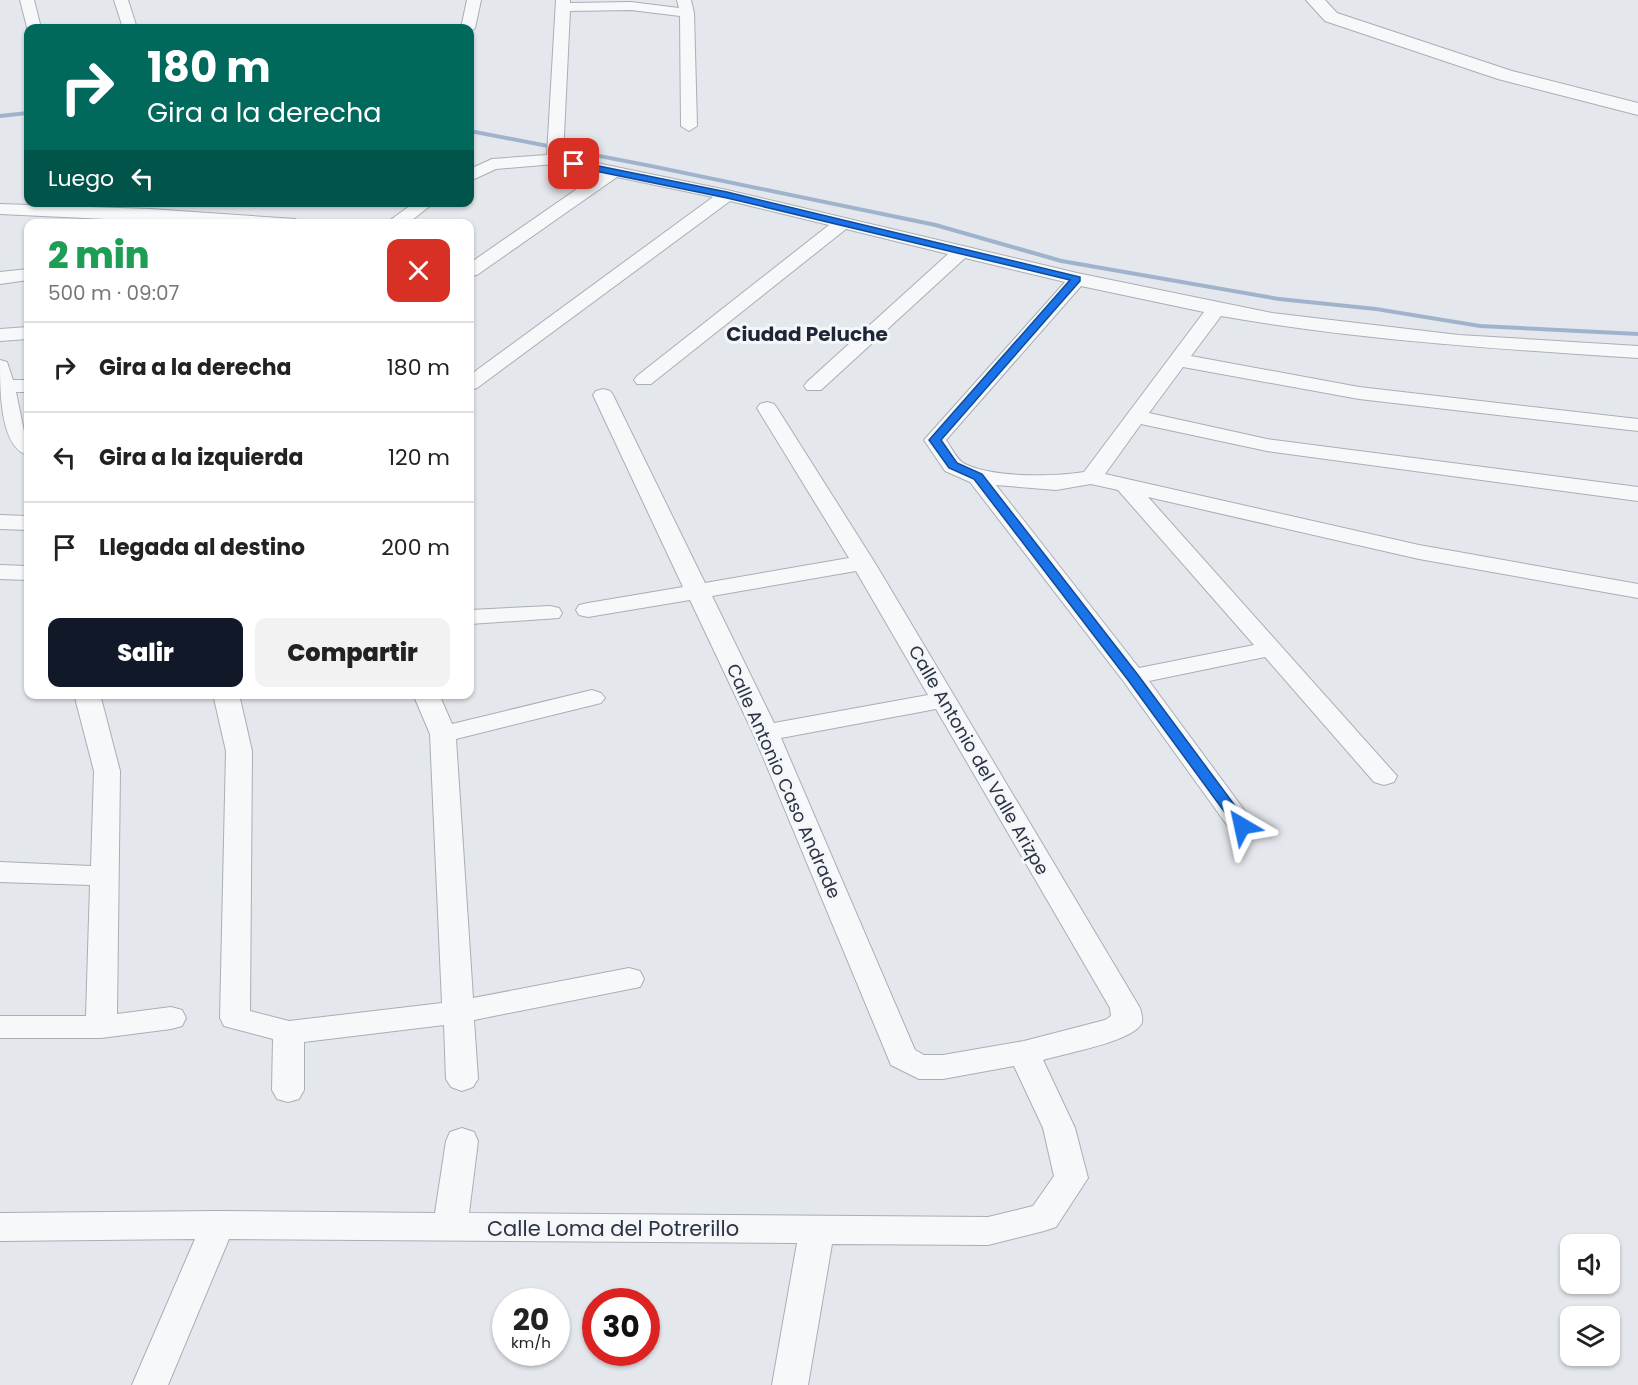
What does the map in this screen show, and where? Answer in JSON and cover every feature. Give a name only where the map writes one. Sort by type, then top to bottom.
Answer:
[{"type":"street","points":[[27,0],[33,24]]},
{"type":"street","points":[[121,0],[129,24]]},
{"type":"street","points":[[469,24],[474,0]]},
{"type":"street","points":[[1316,0],[1331,17],[1505,75],[1638,109]]},
{"type":"street","points":[[555,152],[563,4],[685,7],[689,126]]},
{"type":"street","points":[[474,174],[492,164],[555,152],[612,172],[727,195],[1077,279],[1216,309],[1272,319],[1459,341],[1636,353]]},
{"type":"street","points":[[474,268],[612,172]]},
{"type":"street","points":[[474,381],[727,195]]},
{"type":"street","points":[[402,219],[420,207]]},
{"type":"street","points":[[0,209],[144,219]]},
{"type":"street","points":[[644,380],[843,222]]},
{"type":"street","points":[[814,386],[963,250]]},
{"type":"street","points":[[0,278],[24,275]]},
{"type":"street","points":[[1077,279],[935,440],[953,466],[978,477],[1056,483],[1091,477],[1419,552],[1638,591]]},
{"type":"street","points":[[1091,477],[1216,309]]},
{"type":"street","points":[[0,335],[24,333]]},
{"type":"street","points":[[1177,360],[1359,393],[1638,425]]},
{"type":"street","points":[[24,386],[3,389],[15,439],[24,446]]},
{"type":"street","name":"Calle Antonio Caso Andrade","points":[[603,395],[766,733],[902,1057],[919,1067],[943,1067],[1024,1053]]},
{"type":"street","name":"Calle Antonio del Valle Arizpe","points":[[767,408],[863,563],[1125,1008],[1127,1021],[1115,1029],[1024,1053]]},
{"type":"street","points":[[1137,417],[1267,445],[1638,494]]},
{"type":"street","points":[[978,477],[1133,677],[1242,826]]},
{"type":"street","points":[[1126,486],[1384,776]]},
{"type":"street","points":[[0,522],[24,523]]},
{"type":"street","points":[[588,610],[863,563]]},
{"type":"street","points":[[0,572],[24,573]]},
{"type":"street","points":[[474,617],[550,614]]},
{"type":"street","points":[[1133,677],[1270,649]]},
{"type":"street","points":[[443,734],[592,698]]},
{"type":"street","points":[[88,699],[107,771],[101,1027]]},
{"type":"street","points":[[227,699],[239,751],[235,1018],[290,1032],[460,1012],[629,980]]},
{"type":"street","points":[[428,699],[443,734],[462,1079]]},
{"type":"street","points":[[766,733],[944,700]]},
{"type":"street","points":[[0,872],[104,876]]},
{"type":"street","points":[[0,1027],[101,1027],[171,1018]]},
{"type":"street","points":[[288,1090],[290,1032]]},
{"type":"street","name":"Calle Loma del Potrerillo","points":[[0,1227],[219,1225],[988,1231],[1044,1217],[1071,1178],[1059,1128],[1024,1053]]},
{"type":"street","points":[[450,1227],[462,1141]]},
{"type":"street","points":[[150,1385],[219,1225]]},
{"type":"street","points":[[790,1385],[817,1230]]},
{"type":"waterway","points":[[0,116],[24,113]]},
{"type":"waterway","points":[[474,132],[936,225],[1061,261],[1279,299],[1376,309],[1480,326],[1638,334]]},
{"type":"district","name":"Ciudad Peluche","points":[[807,334]]},
{"type":"route","points":[[574,164],[727,195],[1077,279],[935,440],[953,466],[978,477],[1133,677],[1242,826]]}]
